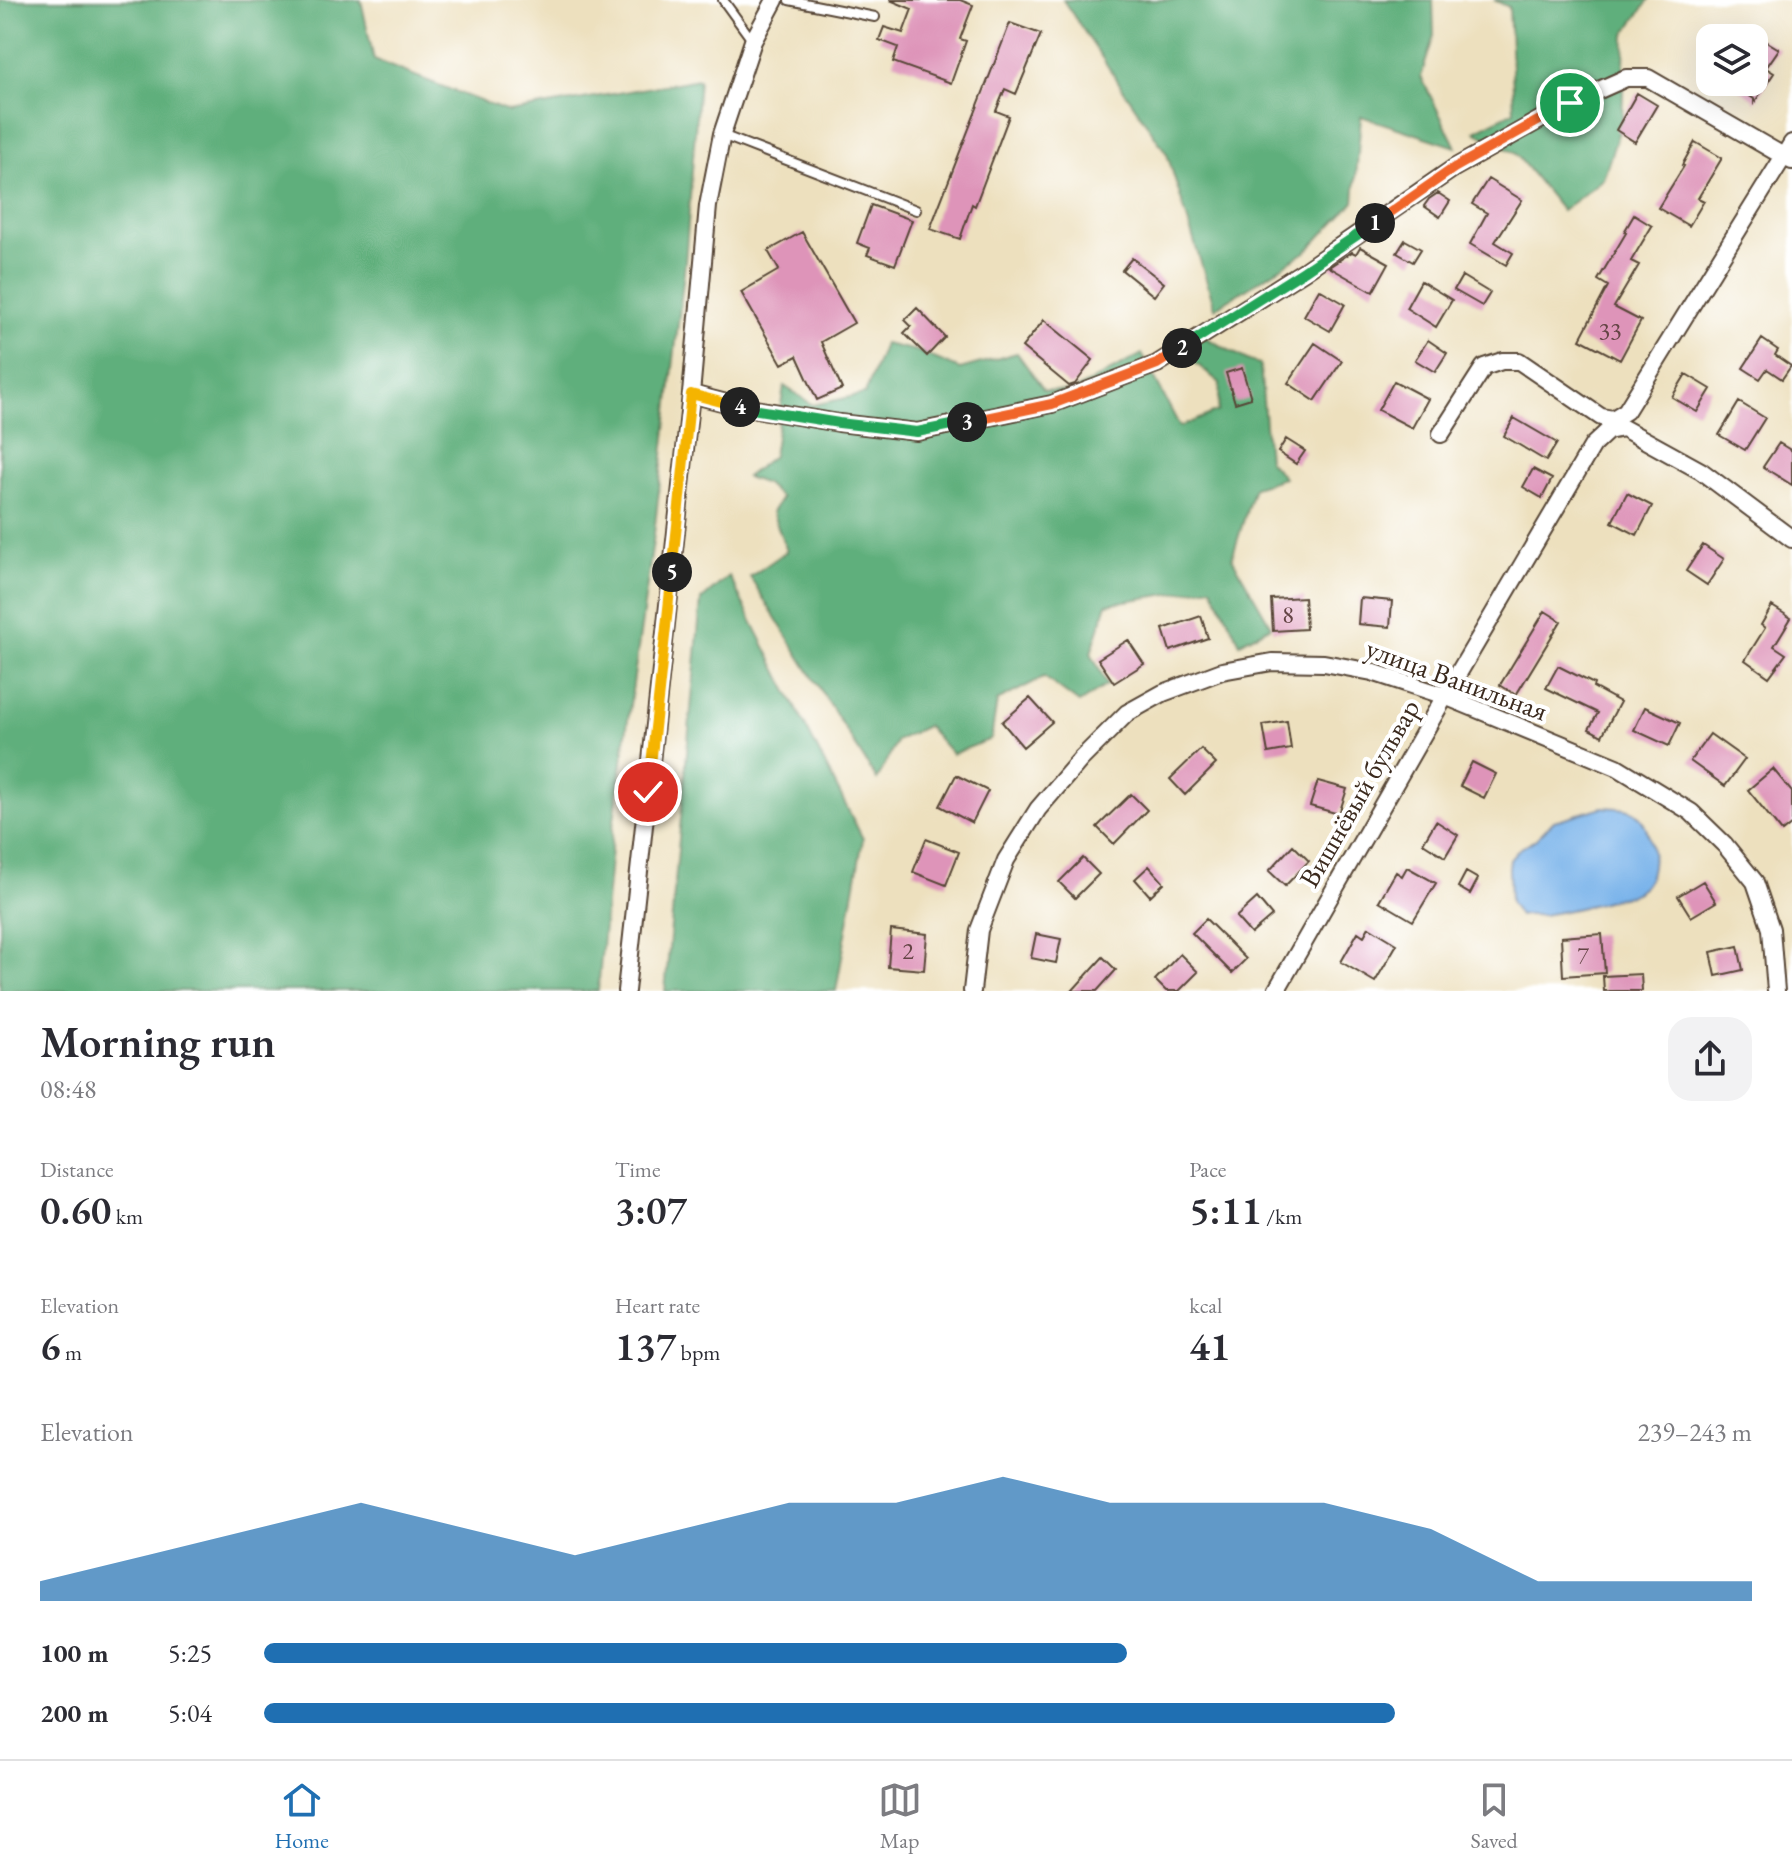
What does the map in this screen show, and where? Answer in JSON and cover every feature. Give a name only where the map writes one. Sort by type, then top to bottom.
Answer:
[{"type":"street","points":[[626,991],[691,394],[708,206],[722,134],[753,41],[775,0]]},
{"type":"street","points":[[691,394],[738,406],[839,423],[917,432],[1052,404],[1157,364],[1304,271],[1454,168],[1570,103],[1626,78],[1648,78],[1789,153],[1626,411],[1613,419],[1601,417],[1519,361],[1502,361],[1484,367],[1441,434]]},
{"type":"street","name":"Вишнёвый бульвар","points":[[1276,991],[1593,445],[1608,431],[1623,428],[1701,471],[1792,539]]},
{"type":"street","name":"улица Ванильная","points":[[972,991],[979,930],[1006,860],[1038,809],[1081,759],[1127,713],[1163,693],[1222,671],[1272,662],[1324,663],[1372,672],[1445,696],[1617,767],[1691,812],[1725,845],[1755,882],[1771,929],[1776,991]]},
{"type":"lane","points":[[723,0],[753,41]]},
{"type":"lane","points":[[789,0],[875,17]]},
{"type":"lane","points":[[722,134],[916,210]]},
{"type":"green space","points":[[0,0],[361,0],[374,60],[508,112],[699,79],[685,263],[654,534],[613,827],[598,991],[0,991]]},
{"type":"green space","points":[[1063,0],[1433,0],[1434,35],[1421,77],[1456,147],[1361,116],[1354,202],[1307,251],[1215,308],[1167,154]]},
{"type":"green space","points":[[1494,0],[1649,0],[1625,34],[1622,122],[1603,179],[1562,211],[1516,154],[1475,131],[1514,111],[1509,7]]},
{"type":"green space","points":[[1184,326],[1260,364],[1268,460],[1284,478],[1254,487],[1232,558],[1271,626],[1240,643],[1212,587],[1107,604],[1091,653],[1107,685],[1079,703],[1044,677],[997,701],[991,739],[952,754],[927,726],[897,740],[877,780],[750,577],[787,551],[772,512],[781,498],[766,484],[746,477],[773,456],[784,386],[813,405],[865,394],[884,344],[917,351],[960,369],[1017,353],[1044,390],[1072,392],[1142,354],[1180,427],[1218,411],[1220,383],[1171,343]]},
{"type":"green space","points":[[729,576],[863,839],[836,991],[665,991],[701,600]]},
{"type":"water","points":[[1603,807],[1627,809],[1642,820],[1652,852],[1652,868],[1646,883],[1628,896],[1580,908],[1519,916],[1510,902],[1510,860],[1554,821]]},
{"type":"building","points":[[890,0],[960,0],[973,5],[960,39],[966,41],[951,83],[893,62],[898,47],[879,40],[884,27],[903,33],[912,9]]},
{"type":"building","points":[[1010,23],[1041,34],[1016,94],[1005,89],[996,111],[1009,116],[960,239],[930,229]]},
{"type":"building","points":[[1768,42],[1779,49],[1768,65]]},
{"type":"building","points":[[1637,93],[1657,105],[1635,142],[1616,130]]},
{"type":"building","points":[[1695,142],[1722,158],[1698,198],[1704,201],[1689,226],[1658,208]]},
{"type":"building","points":[[1488,179],[1522,200],[1495,242],[1513,253],[1506,265],[1470,244],[1487,213],[1472,204]]},
{"type":"building","points":[[1438,193],[1450,201],[1440,217],[1424,206]]},
{"type":"building","points":[[871,205],[912,220],[895,265],[867,255],[870,248],[857,243]]},
{"type":"building","points":[[1634,215],[1652,226],[1631,261],[1639,265],[1614,307],[1641,321],[1620,360],[1580,339],[1608,286],[1598,280]]},
{"type":"building","points":[[802,232],[854,323],[821,342],[842,389],[817,400],[797,356],[782,364],[741,292],[779,270],[768,251]]},
{"type":"building","points":[[1405,240],[1421,249],[1413,262],[1397,253]]},
{"type":"building","points":[[1360,247],[1389,263],[1373,292],[1329,267],[1352,252],[1356,254]]},
{"type":"building","points":[[1132,258],[1164,283],[1154,296],[1122,270]]},
{"type":"building","points":[[1462,276],[1490,293],[1482,306],[1454,290]]},
{"type":"building","points":[[1421,281],[1452,300],[1436,327],[1406,308]]},
{"type":"building","points":[[1319,289],[1345,304],[1330,331],[1304,316]]},
{"type":"building","points":[[917,308],[945,337],[927,356],[904,333],[911,326],[905,320]]},
{"type":"building","points":[[1044,320],[1093,360],[1075,384],[1069,386],[1022,347]]},
{"type":"building","points":[[1762,339],[1778,350],[1775,355],[1791,366],[1782,379],[1767,369],[1760,379],[1743,368]]},
{"type":"building","points":[[1428,340],[1447,353],[1435,372],[1415,360]]},
{"type":"building","points":[[1315,343],[1342,361],[1315,401],[1288,383]]},
{"type":"building","points":[[1242,368],[1251,398],[1235,403],[1226,373]]},
{"type":"building","points":[[1686,374],[1711,389],[1697,412],[1672,397]]},
{"type":"building","points":[[1394,381],[1428,399],[1412,428],[1378,410]]},
{"type":"building","points":[[1739,402],[1765,418],[1745,450],[1719,435]]},
{"type":"building","points":[[1514,418],[1557,443],[1546,461],[1504,436]]},
{"type":"building","points":[[1286,439],[1305,451],[1296,464],[1278,452]]},
{"type":"building","points":[[1779,443],[1792,451],[1792,485],[1763,467]]},
{"type":"building","points":[[1533,469],[1552,479],[1542,498],[1523,487]]},
{"type":"building","points":[[1627,493],[1652,506],[1637,535],[1612,522]]},
{"type":"building","points":[[1703,545],[1724,559],[1707,585],[1686,571]]},
{"type":"building","points":[[1304,597],[1306,629],[1273,631],[1271,599]]},
{"type":"building","points":[[1360,598],[1392,601],[1390,627],[1358,624]]},
{"type":"building","points":[[1772,606],[1791,618],[1774,646],[1786,654],[1769,677],[1745,660],[1765,628],[1761,625]]},
{"type":"building","points":[[1545,611],[1561,621],[1516,695],[1500,685]]},
{"type":"building","points":[[1201,616],[1208,638],[1170,651],[1163,629]]},
{"type":"building","points":[[1128,640],[1144,664],[1114,683],[1098,659]]},
{"type":"building","points":[[1558,666],[1594,684],[1593,687],[1620,702],[1602,736],[1589,729],[1598,713],[1546,688]]},
{"type":"building","points":[[1030,698],[1052,722],[1023,747],[1002,722]]},
{"type":"building","points":[[1645,707],[1680,723],[1669,746],[1634,730]]},
{"type":"building","points":[[1287,721],[1291,749],[1268,753],[1263,725]]},
{"type":"building","points":[[1710,734],[1745,759],[1725,786],[1690,761]]},
{"type":"building","points":[[1201,749],[1216,764],[1185,795],[1170,779]]},
{"type":"building","points":[[1472,762],[1496,774],[1484,798],[1460,786]]},
{"type":"building","points":[[1773,769],[1792,792],[1792,824],[1782,832],[1748,790]]},
{"type":"building","points":[[956,775],[988,791],[972,823],[940,806]]},
{"type":"building","points":[[1318,781],[1347,789],[1339,814],[1310,806]]},
{"type":"building","points":[[1131,794],[1147,810],[1114,844],[1097,827]]},
{"type":"building","points":[[1436,821],[1458,835],[1445,857],[1423,843]]},
{"type":"building","points":[[926,839],[959,852],[946,885],[913,872]]},
{"type":"building","points":[[1293,845],[1309,861],[1285,886],[1269,871]]},
{"type":"building","points":[[1083,858],[1099,874],[1075,898],[1059,882]]},
{"type":"building","points":[[1149,866],[1164,883],[1150,896],[1135,879]]},
{"type":"building","points":[[1407,867],[1436,883],[1413,921],[1379,901],[1396,872],[1402,876]]},
{"type":"building","points":[[1466,872],[1478,879],[1470,894],[1458,887]]},
{"type":"building","points":[[1703,881],[1716,902],[1691,917],[1678,896]]},
{"type":"building","points":[[1257,898],[1272,916],[1251,934],[1236,917]]},
{"type":"building","points":[[1206,919],[1246,959],[1232,973],[1192,933]]},
{"type":"building","points":[[1369,927],[1397,944],[1375,982],[1341,962],[1358,932],[1364,936]]},
{"type":"building","points":[[891,930],[927,934],[924,970],[888,967]]},
{"type":"building","points":[[1036,934],[1061,939],[1056,963],[1031,958]]},
{"type":"building","points":[[1602,934],[1605,973],[1563,976],[1561,937]]},
{"type":"building","points":[[1738,946],[1743,970],[1716,976],[1711,952]]},
{"type":"building","points":[[1180,954],[1198,972],[1179,991],[1166,991],[1155,980]]},
{"type":"building","points":[[1103,957],[1116,970],[1097,991],[1072,991]]},
{"type":"building","points":[[1641,974],[1642,991],[1604,991],[1603,976]]},
{"type":"route","points":[[648,792],[691,394],[738,406],[839,423],[917,432],[1052,404],[1157,364],[1304,271],[1454,168],[1570,103]]}]
